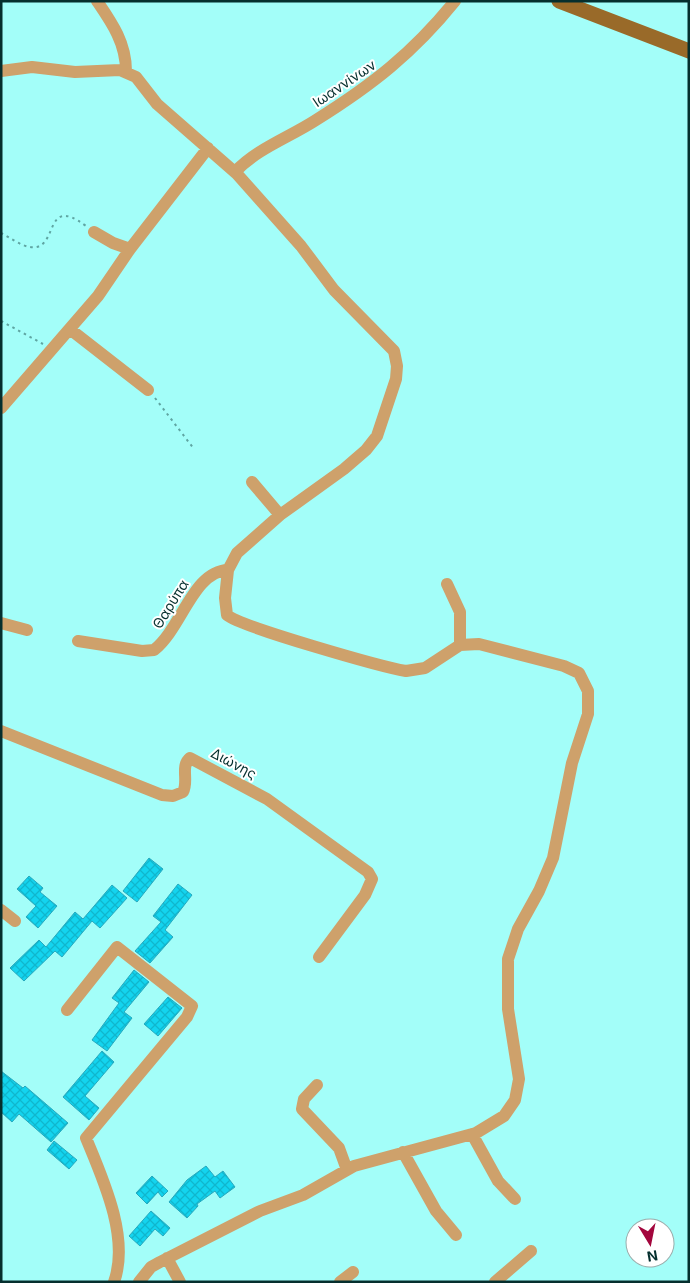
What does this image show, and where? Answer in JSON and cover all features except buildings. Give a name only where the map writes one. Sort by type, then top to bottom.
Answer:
[{"type":"main road","points":[[559,1],[689,51]]},
{"type":"street","points":[[97,1],[119,36],[126,55],[126,71]]},
{"type":"street","name":"Ιωαννίνων","points":[[235,172],[255,156],[315,121],[384,74],[412,49],[456,1]]},
{"type":"street","points":[[1,70],[32,68],[75,72],[126,71],[136,77],[157,104],[235,172],[301,246],[334,290],[394,350],[397,366],[396,379],[380,426],[372,443],[344,469],[280,515],[238,553],[228,570],[227,614],[234,620],[264,630],[406,671],[424,668],[460,645],[479,644],[564,666],[579,673],[588,691],[588,714],[572,763],[552,858],[538,891],[518,929],[508,959],[506,991],[519,1078],[513,1104],[504,1116],[472,1134],[403,1152],[347,1170],[303,1195],[260,1212],[167,1258],[151,1267],[139,1282]]},
{"type":"street","points":[[1,408],[70,330],[208,148]]},
{"type":"street","points":[[94,232],[113,243],[130,249]]},
{"type":"street","points":[[70,330],[148,390]]},
{"type":"street","points":[[252,482],[280,515]]},
{"type":"street","name":"Θαρύπα","points":[[78,642],[145,651],[154,650],[171,632],[202,581],[214,572],[228,570]]},
{"type":"street","points":[[447,584],[460,612],[460,645]]},
{"type":"street","points":[[1,623],[27,630]]},
{"type":"street","name":"Διώνης","points":[[3,736],[162,795],[173,796],[183,792],[186,782],[185,766],[190,758],[267,799],[368,872],[372,879],[365,895],[318,957]]},
{"type":"street","points":[[1,910],[15,922]]},
{"type":"street","points":[[67,1010],[116,947],[192,1006],[187,1017],[86,1138],[110,1207],[120,1243],[118,1271],[114,1282]]},
{"type":"street","points":[[318,1085],[303,1101],[302,1110],[339,1148],[347,1170]]},
{"type":"street","points":[[472,1134],[498,1181],[514,1199]]},
{"type":"street","points":[[403,1152],[436,1211],[456,1235]]},
{"type":"street","points":[[495,1282],[531,1251]]},
{"type":"street","points":[[167,1258],[180,1282]]},
{"type":"street","points":[[340,1282],[353,1272]]},
{"type":"path","points":[[1,233],[30,247],[38,246],[46,241],[56,219],[63,215],[72,216],[94,232]]},
{"type":"path","points":[[1,321],[54,350]]},
{"type":"path","points":[[148,390],[194,449]]}]
